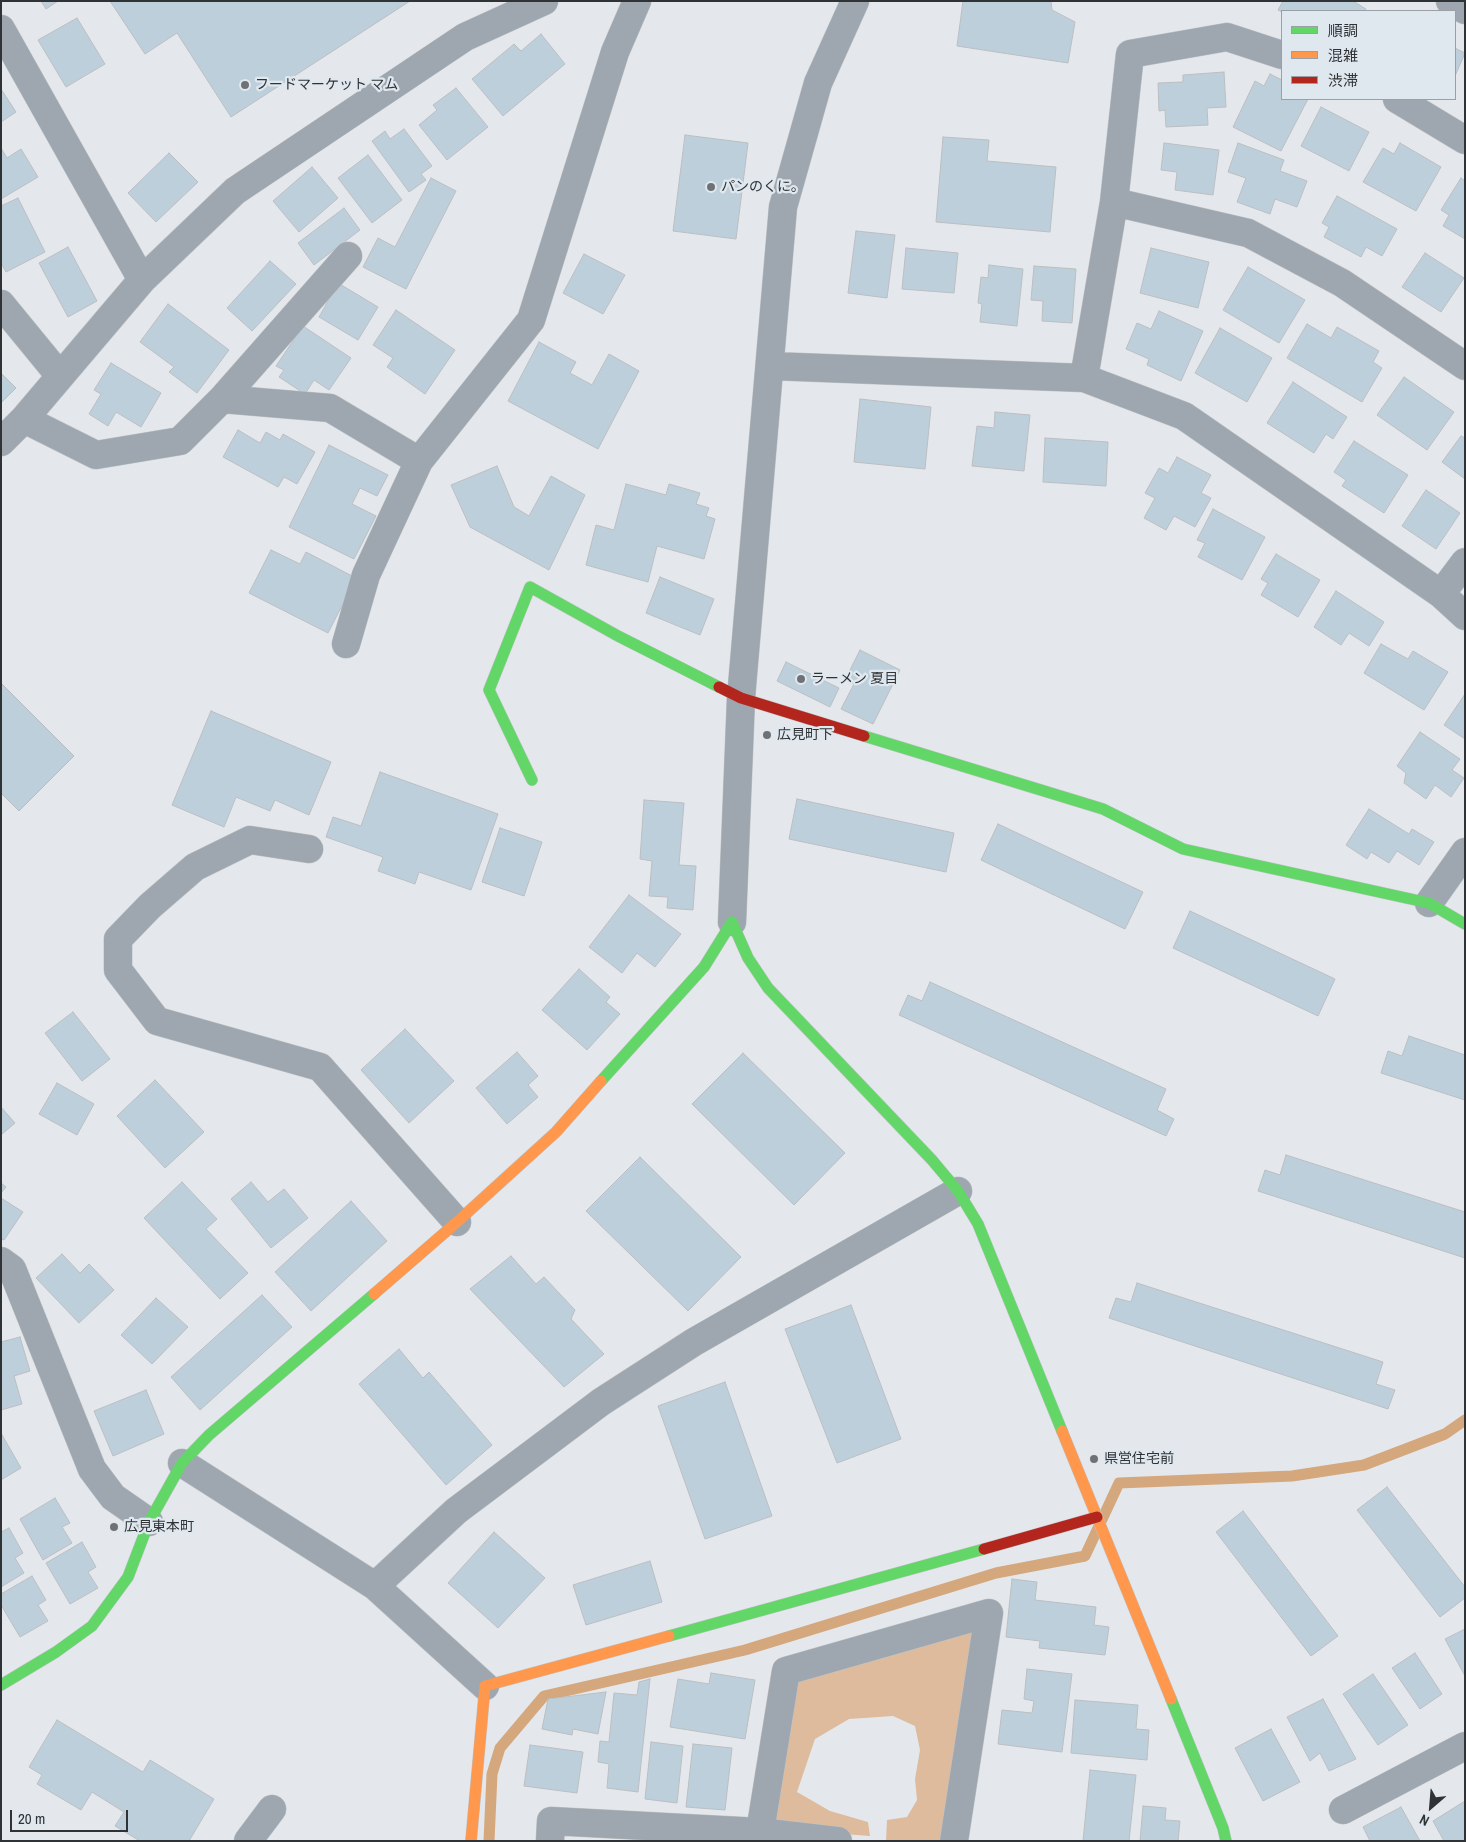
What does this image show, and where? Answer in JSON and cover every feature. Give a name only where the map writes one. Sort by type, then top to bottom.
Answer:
[{"type":"street","points":[[1,442],[24,419],[142,280],[235,191],[465,37],[544,1]]},
{"type":"street","points":[[346,644],[366,575],[418,461],[531,320],[615,52],[636,1]]},
{"type":"street","points":[[855,1],[818,83],[783,207],[771,366],[741,698],[732,922],[748,958],[768,988],[932,1160],[958,1191],[978,1224],[1219,1818],[1226,1841]]},
{"type":"street","points":[[1450,1],[1465,10]]},
{"type":"street","points":[[1,29],[142,280]]},
{"type":"street","points":[[1084,378],[1114,202],[1130,54],[1227,37],[1281,55]]},
{"type":"street","points":[[1399,100],[1465,140]]},
{"type":"street","points":[[1114,202],[1248,233],[1342,283],[1465,366]]},
{"type":"street","points":[[24,419],[96,455],[180,441],[222,399],[348,256]]},
{"type":"street","points":[[1,304],[60,376]]},
{"type":"street","points":[[771,366],[1084,378],[1184,416],[1441,594],[1465,616]]},
{"type":"street","points":[[222,399],[330,408],[418,461]]},
{"type":"street","points":[[1441,594],[1465,562]]},
{"type":"street","points":[[532,780],[489,690],[530,587],[618,636],[741,698],[1103,809],[1183,849],[1429,903],[1465,924]]},
{"type":"street","points":[[309,849],[250,840],[195,867],[150,906],[118,939],[118,970],[157,1021],[320,1067],[457,1222]]},
{"type":"street","points":[[1429,903],[1465,852]]},
{"type":"street","points":[[1,1685],[56,1652],[92,1626],[128,1577],[149,1522],[182,1463],[209,1435],[457,1222],[556,1132],[704,967],[732,922]]},
{"type":"street","points":[[375,1586],[456,1511],[601,1402],[694,1342],[958,1191]]},
{"type":"street","points":[[1,1261],[12,1269],[92,1469],[113,1498],[149,1522]]},
{"type":"street","points":[[182,1463],[375,1586],[485,1686]]},
{"type":"street","points":[[485,1686],[840,1590],[1097,1517]]},
{"type":"street","points":[[760,1832],[786,1671],[989,1613],[954,1841]]},
{"type":"street","points":[[471,1841],[485,1686]]},
{"type":"street","points":[[1343,1810],[1465,1746]]},
{"type":"street","points":[[248,1841],[272,1809]]},
{"type":"street","points":[[550,1841],[551,1820],[760,1832],[838,1841]]},
{"type":"shaded area","points":[[974,1625],[946,1841],[886,1841],[887,1820],[907,1817],[917,1800],[915,1779],[920,1750],[915,1726],[893,1716],[849,1719],[815,1739],[797,1792],[830,1811],[868,1822],[870,1836],[766,1828],[795,1680]]},
{"type":"building","points":[[41,1],[58,1],[46,9]]},
{"type":"building","name":"フードマーケット マム","points":[[110,1],[410,1],[231,117],[177,33],[145,54]]},
{"type":"building","points":[[963,1],[1051,1],[1052,10],[1075,22],[1068,63],[957,46]]},
{"type":"building","points":[[1283,1],[1353,1],[1366,9],[1281,12],[1278,10]]},
{"type":"building","points":[[77,18],[105,64],[66,87],[38,40]]},
{"type":"building","points":[[541,34],[565,64],[503,116],[472,79],[514,44],[521,51]]},
{"type":"building","points":[[1456,48],[1465,53],[1456,74]]},
{"type":"building","points":[[1224,72],[1226,107],[1207,108],[1208,125],[1166,127],[1165,110],[1159,111],[1158,83],[1183,82],[1183,75]]},
{"type":"building","points":[[1270,74],[1281,80],[1281,100],[1307,100],[1281,151],[1233,127],[1255,81],[1264,86]]},
{"type":"building","points":[[456,88],[488,127],[447,160],[419,125],[437,110],[433,105]]},
{"type":"building","points":[[1,89],[16,112],[1,122]]},
{"type":"building","points":[[1321,107],[1369,132],[1349,171],[1301,146]]},
{"type":"building","points":[[404,129],[432,166],[421,174],[426,180],[409,192],[372,141],[385,131],[390,139]]},
{"type":"building","name":"パンのくに。","points":[[685,135],[748,143],[736,239],[673,231]]},
{"type":"building","points":[[943,137],[989,140],[987,161],[1056,167],[1050,232],[936,222]]},
{"type":"building","points":[[1164,143],[1219,150],[1213,195],[1175,190],[1177,172],[1161,170]]},
{"type":"building","points":[[1238,143],[1284,160],[1280,171],[1307,181],[1297,207],[1275,199],[1270,214],[1237,202],[1246,178],[1228,172]]},
{"type":"building","points":[[1400,143],[1441,167],[1416,211],[1363,182],[1383,148],[1394,154]]},
{"type":"building","points":[[1,148],[7,158],[21,149],[38,177],[1,199]]},
{"type":"building","points":[[169,153],[198,182],[156,222],[128,193]]},
{"type":"building","points":[[368,155],[402,200],[372,223],[338,178]]},
{"type":"building","points":[[312,167],[338,198],[299,232],[273,201]]},
{"type":"building","points":[[431,178],[456,191],[406,289],[363,267],[378,238],[395,247]]},
{"type":"building","points":[[1461,178],[1465,181],[1465,239],[1443,226],[1449,215],[1441,210]]},
{"type":"building","points":[[1337,196],[1397,229],[1382,256],[1366,247],[1361,257],[1324,237],[1329,227],[1322,223]]},
{"type":"building","points":[[18,198],[45,252],[6,272],[1,263],[1,206]]},
{"type":"building","points":[[344,208],[360,230],[314,265],[298,243]]},
{"type":"building","points":[[856,231],[895,235],[887,298],[848,293]]},
{"type":"building","points":[[68,247],[97,301],[68,317],[39,263]]},
{"type":"building","points":[[906,248],[958,253],[954,293],[902,289]]},
{"type":"building","points":[[1151,248],[1209,262],[1198,308],[1140,293]]},
{"type":"building","points":[[1425,253],[1464,278],[1441,312],[1402,287]]},
{"type":"building","points":[[584,254],[625,275],[603,314],[563,293]]},
{"type":"building","points":[[270,261],[296,284],[252,331],[227,308]]},
{"type":"building","points":[[989,265],[1023,269],[1017,326],[980,322],[982,304],[978,303],[981,277],[988,278]]},
{"type":"building","points":[[1034,266],[1076,269],[1072,323],[1042,321],[1043,301],[1031,300]]},
{"type":"building","points":[[1248,267],[1305,300],[1279,343],[1223,310]]},
{"type":"building","points":[[338,283],[378,307],[358,340],[319,317]]},
{"type":"building","points":[[168,304],[229,350],[197,393],[169,372],[174,367],[140,342]]},
{"type":"building","points":[[396,310],[455,350],[425,394],[387,367],[393,358],[373,345]]},
{"type":"building","points":[[1159,311],[1203,331],[1181,381],[1147,365],[1149,359],[1126,349],[1137,323],[1151,329]]},
{"type":"building","points":[[1307,324],[1331,338],[1337,327],[1379,351],[1373,362],[1382,368],[1362,402],[1287,358]]},
{"type":"building","points":[[303,326],[351,358],[329,390],[314,380],[305,394],[279,377],[284,370],[276,366]]},
{"type":"building","points":[[1220,328],[1272,358],[1247,402],[1195,373]]},
{"type":"building","points":[[539,342],[576,362],[570,373],[592,385],[609,354],[639,371],[598,449],[508,401]]},
{"type":"building","points":[[111,363],[161,393],[141,427],[116,412],[108,426],[89,414],[101,394],[94,390]]},
{"type":"building","points":[[1,373],[16,388],[1,403]]},
{"type":"building","points":[[1404,377],[1454,412],[1427,450],[1377,415]]},
{"type":"building","points":[[1293,382],[1347,417],[1333,439],[1326,434],[1314,453],[1267,423]]},
{"type":"building","points":[[860,399],[931,407],[925,469],[854,462]]},
{"type":"building","points":[[995,412],[1030,415],[1024,471],[972,466],[977,426],[994,428]]},
{"type":"building","points":[[238,430],[260,443],[266,432],[280,440],[283,434],[315,452],[297,484],[284,477],[278,487],[223,457]]},
{"type":"building","points":[[1461,436],[1465,438],[1465,479],[1442,462]]},
{"type":"building","points":[[1045,438],[1108,442],[1106,486],[1043,482]]},
{"type":"building","points":[[1354,441],[1408,475],[1384,513],[1342,486],[1346,480],[1334,472]]},
{"type":"building","points":[[329,445],[388,475],[377,496],[360,488],[352,504],[376,516],[354,559],[289,527]]},
{"type":"building","points":[[1177,457],[1211,475],[1201,493],[1211,498],[1195,527],[1174,516],[1166,530],[1144,518],[1155,498],[1145,493],[1159,468],[1168,473]]},
{"type":"building","points":[[497,466],[514,507],[529,516],[551,476],[585,495],[549,570],[470,527],[451,485]]},
{"type":"building","points":[[626,484],[666,495],[669,484],[700,493],[696,504],[709,508],[706,516],[715,519],[704,559],[657,546],[648,582],[586,565],[596,525],[614,530]]},
{"type":"building","points":[[1426,490],[1460,513],[1436,549],[1402,526]]},
{"type":"building","points":[[1213,509],[1265,537],[1242,580],[1198,557],[1205,543],[1197,540]]},
{"type":"building","points":[[271,550],[300,564],[306,552],[356,578],[328,633],[249,593]]},
{"type":"building","points":[[1276,554],[1320,580],[1298,617],[1261,595],[1268,583],[1261,579]]},
{"type":"building","points":[[660,577],[714,599],[700,635],[646,613]]},
{"type":"building","points":[[1336,591],[1384,622],[1369,646],[1349,633],[1341,645],[1314,627]]},
{"type":"building","points":[[1381,644],[1408,659],[1413,651],[1448,672],[1424,710],[1364,673]]},
{"type":"building","points":[[860,650],[900,670],[873,724],[841,709],[854,684],[845,680]]},
{"type":"building","points":[[786,662],[839,688],[830,707],[777,681]]},
{"type":"building","points":[[1,683],[74,756],[19,811],[1,793]]},
{"type":"building","points":[[1465,694],[1465,739],[1444,725]]},
{"type":"building","points":[[211,711],[331,762],[309,815],[275,800],[270,811],[236,797],[224,827],[172,805]]},
{"type":"building","points":[[1420,732],[1460,759],[1452,770],[1464,778],[1451,797],[1435,785],[1426,799],[1404,783],[1406,773],[1397,766]]},
{"type":"building","points":[[380,772],[498,814],[471,890],[419,872],[415,884],[378,871],[383,857],[326,837],[333,817],[361,826]]},
{"type":"building","points":[[797,799],[954,833],[946,872],[789,839]]},
{"type":"building","points":[[644,800],[684,803],[679,865],[696,866],[693,910],[667,908],[668,897],[649,896],[652,861],[640,859]]},
{"type":"building","points":[[1369,809],[1409,834],[1412,829],[1434,842],[1419,865],[1397,851],[1389,863],[1371,852],[1367,859],[1346,845]]},
{"type":"building","points":[[998,824],[1143,892],[1125,929],[981,860]]},
{"type":"building","points":[[500,828],[542,842],[524,896],[482,882]]},
{"type":"building","points":[[629,895],[681,934],[655,967],[637,953],[622,973],[589,947]]},
{"type":"building","points":[[1190,911],[1335,979],[1318,1016],[1173,948]]},
{"type":"building","points":[[579,969],[610,997],[606,1002],[620,1014],[587,1050],[542,1010]]},
{"type":"building","points":[[930,982],[1166,1089],[1157,1110],[1174,1119],[1166,1136],[899,1015],[908,995],[922,1001]]},
{"type":"building","points":[[73,1012],[110,1059],[82,1081],[45,1033]]},
{"type":"building","points":[[405,1029],[454,1081],[409,1123],[361,1070]]},
{"type":"building","points":[[1409,1036],[1465,1055],[1465,1100],[1381,1073],[1388,1051],[1402,1056]]},
{"type":"building","points":[[517,1052],[538,1076],[528,1085],[538,1097],[507,1124],[476,1088]]},
{"type":"building","points":[[743,1053],[845,1153],[794,1205],[692,1104]]},
{"type":"building","points":[[155,1080],[204,1132],[165,1168],[117,1116]]},
{"type":"building","points":[[57,1083],[94,1104],[77,1135],[39,1114]]},
{"type":"building","points":[[1,1107],[15,1123],[1,1135]]},
{"type":"building","points":[[1286,1155],[1465,1212],[1465,1258],[1258,1191],[1265,1170],[1280,1175]]},
{"type":"building","points":[[640,1157],[741,1257],[688,1311],[586,1211]]},
{"type":"building","points":[[182,1182],[217,1219],[206,1229],[248,1273],[220,1299],[144,1218]]},
{"type":"building","points":[[251,1182],[268,1202],[284,1189],[308,1218],[271,1248],[231,1199]]},
{"type":"building","points":[[1,1183],[6,1187],[1,1193]]},
{"type":"building","points":[[1,1198],[23,1212],[4,1240],[1,1239]]},
{"type":"building","points":[[351,1201],[387,1241],[311,1311],[275,1272]]},
{"type":"building","points":[[62,1254],[80,1273],[89,1264],[114,1290],[79,1323],[36,1278]]},
{"type":"building","points":[[511,1256],[536,1284],[544,1277],[575,1310],[571,1319],[604,1354],[564,1387],[470,1289]]},
{"type":"building","points":[[1137,1283],[1383,1362],[1376,1384],[1395,1390],[1388,1409],[1109,1318],[1116,1298],[1131,1302]]},
{"type":"building","points":[[262,1295],[292,1327],[200,1410],[171,1377]]},
{"type":"building","points":[[156,1298],[188,1327],[152,1364],[121,1335]]},
{"type":"building","points":[[851,1305],[901,1439],[837,1463],[785,1329]]},
{"type":"building","points":[[20,1337],[30,1371],[14,1376],[22,1404],[1,1410],[1,1342]]},
{"type":"building","points":[[399,1349],[423,1378],[429,1372],[492,1445],[446,1485],[359,1384]]},
{"type":"building","points":[[725,1382],[772,1516],[705,1539],[658,1406]]},
{"type":"building","points":[[146,1390],[164,1434],[113,1456],[94,1411]]},
{"type":"building","points":[[1,1433],[21,1468],[1,1480]]},
{"type":"building","points":[[1387,1487],[1465,1587],[1465,1598],[1440,1617],[1357,1510]]},
{"type":"building","points":[[55,1498],[70,1523],[62,1527],[72,1543],[43,1560],[20,1519]]},
{"type":"building","points":[[1243,1511],[1338,1636],[1311,1656],[1216,1532]]},
{"type":"building","points":[[9,1528],[23,1553],[15,1558],[24,1573],[1,1587],[1,1532]]},
{"type":"building","points":[[494,1532],[545,1578],[498,1628],[448,1583]]},
{"type":"building","points":[[82,1542],[96,1567],[88,1572],[98,1588],[70,1604],[46,1563]]},
{"type":"building","points":[[650,1561],[662,1602],[586,1625],[573,1585]]},
{"type":"building","points":[[32,1576],[46,1600],[38,1605],[48,1621],[20,1637],[1,1605],[1,1594]]},
{"type":"building","points":[[1012,1579],[1037,1582],[1035,1600],[1096,1607],[1094,1625],[1109,1627],[1105,1655],[1039,1648],[1040,1641],[1006,1637]]},
{"type":"building","points":[[1465,1629],[1465,1676],[1445,1639]]},
{"type":"building","points":[[1415,1653],[1442,1694],[1420,1709],[1392,1668]]},
{"type":"building","points":[[1027,1669],[1072,1674],[1062,1752],[998,1744],[1002,1710],[1032,1713],[1034,1701],[1024,1699]]},
{"type":"building","points":[[711,1673],[755,1680],[745,1739],[670,1727],[678,1679],[709,1684]]},
{"type":"building","points":[[1373,1674],[1408,1725],[1378,1745],[1343,1694]]},
{"type":"building","points":[[650,1679],[638,1792],[607,1788],[609,1764],[598,1762],[600,1741],[609,1742],[614,1693],[637,1695],[639,1682]]},
{"type":"building","points":[[606,1692],[598,1734],[573,1729],[572,1735],[542,1729],[548,1699]]},
{"type":"building","points":[[1323,1699],[1356,1759],[1329,1771],[1320,1753],[1310,1761],[1287,1717]]},
{"type":"building","points":[[1075,1700],[1138,1705],[1136,1729],[1149,1730],[1147,1760],[1071,1753]]},
{"type":"building","points":[[57,1720],[143,1772],[150,1760],[214,1799],[189,1841],[140,1841],[115,1826],[124,1812],[92,1792],[81,1810],[37,1784],[42,1775],[29,1767]]},
{"type":"building","points":[[1271,1729],[1300,1782],[1263,1801],[1235,1748]]},
{"type":"building","points":[[651,1742],[683,1746],[677,1803],[645,1799]]},
{"type":"building","points":[[693,1744],[732,1748],[725,1810],[686,1807]]},
{"type":"building","points":[[530,1745],[583,1752],[577,1793],[524,1786]]},
{"type":"building","points":[[1090,1770],[1136,1775],[1129,1841],[1083,1841]]},
{"type":"building","points":[[1465,1801],[1465,1841],[1444,1841],[1433,1821]]},
{"type":"building","points":[[1143,1806],[1166,1808],[1165,1820],[1180,1821],[1178,1841],[1140,1841]]},
{"type":"building","points":[[1401,1807],[1420,1841],[1370,1841],[1363,1827]]},
{"type":"waterway","points":[[489,1841],[492,1774],[500,1748],[544,1696],[745,1650],[996,1573],[1085,1556],[1119,1483],[1292,1476],[1364,1465],[1445,1434],[1465,1420]]},
{"type":"traffic: fast","points":[[532,780],[489,690],[530,587],[618,636],[719,687]]},
{"type":"traffic: fast","points":[[864,736],[1103,809],[1183,849],[1429,903],[1465,924]]},
{"type":"traffic: fast","points":[[732,922],[748,958],[768,988],[932,1160],[958,1191],[978,1224],[1062,1431]]},
{"type":"traffic: fast","points":[[601,1081],[704,967],[732,922]]},
{"type":"traffic: fast","points":[[1,1685],[56,1652],[92,1626],[128,1577],[149,1522],[182,1463],[209,1435],[374,1294]]},
{"type":"traffic: fast","points":[[669,1636],[984,1549]]},
{"type":"traffic: fast","points":[[1171,1699],[1223,1828],[1226,1841]]},
{"type":"traffic: slow","points":[[374,1294],[556,1132],[601,1081]]},
{"type":"traffic: slow","points":[[1062,1431],[1171,1699]]},
{"type":"traffic: slow","points":[[471,1841],[485,1686],[669,1636]]},
{"type":"traffic: jam","points":[[719,687],[741,698],[864,736]]},
{"type":"traffic: jam","points":[[984,1549],[1097,1517]]},
{"type":"place","name":"フードマーケット マム","points":[[245,85]]},
{"type":"place","name":"パンのくに。","points":[[711,187]]},
{"type":"place","name":"ラーメン 夏目","points":[[801,679]]},
{"type":"place","name":"広見町下","points":[[767,735]]},
{"type":"place","name":"県営住宅前","points":[[1094,1459]]},
{"type":"place","name":"広見東本町","points":[[114,1527]]}]
